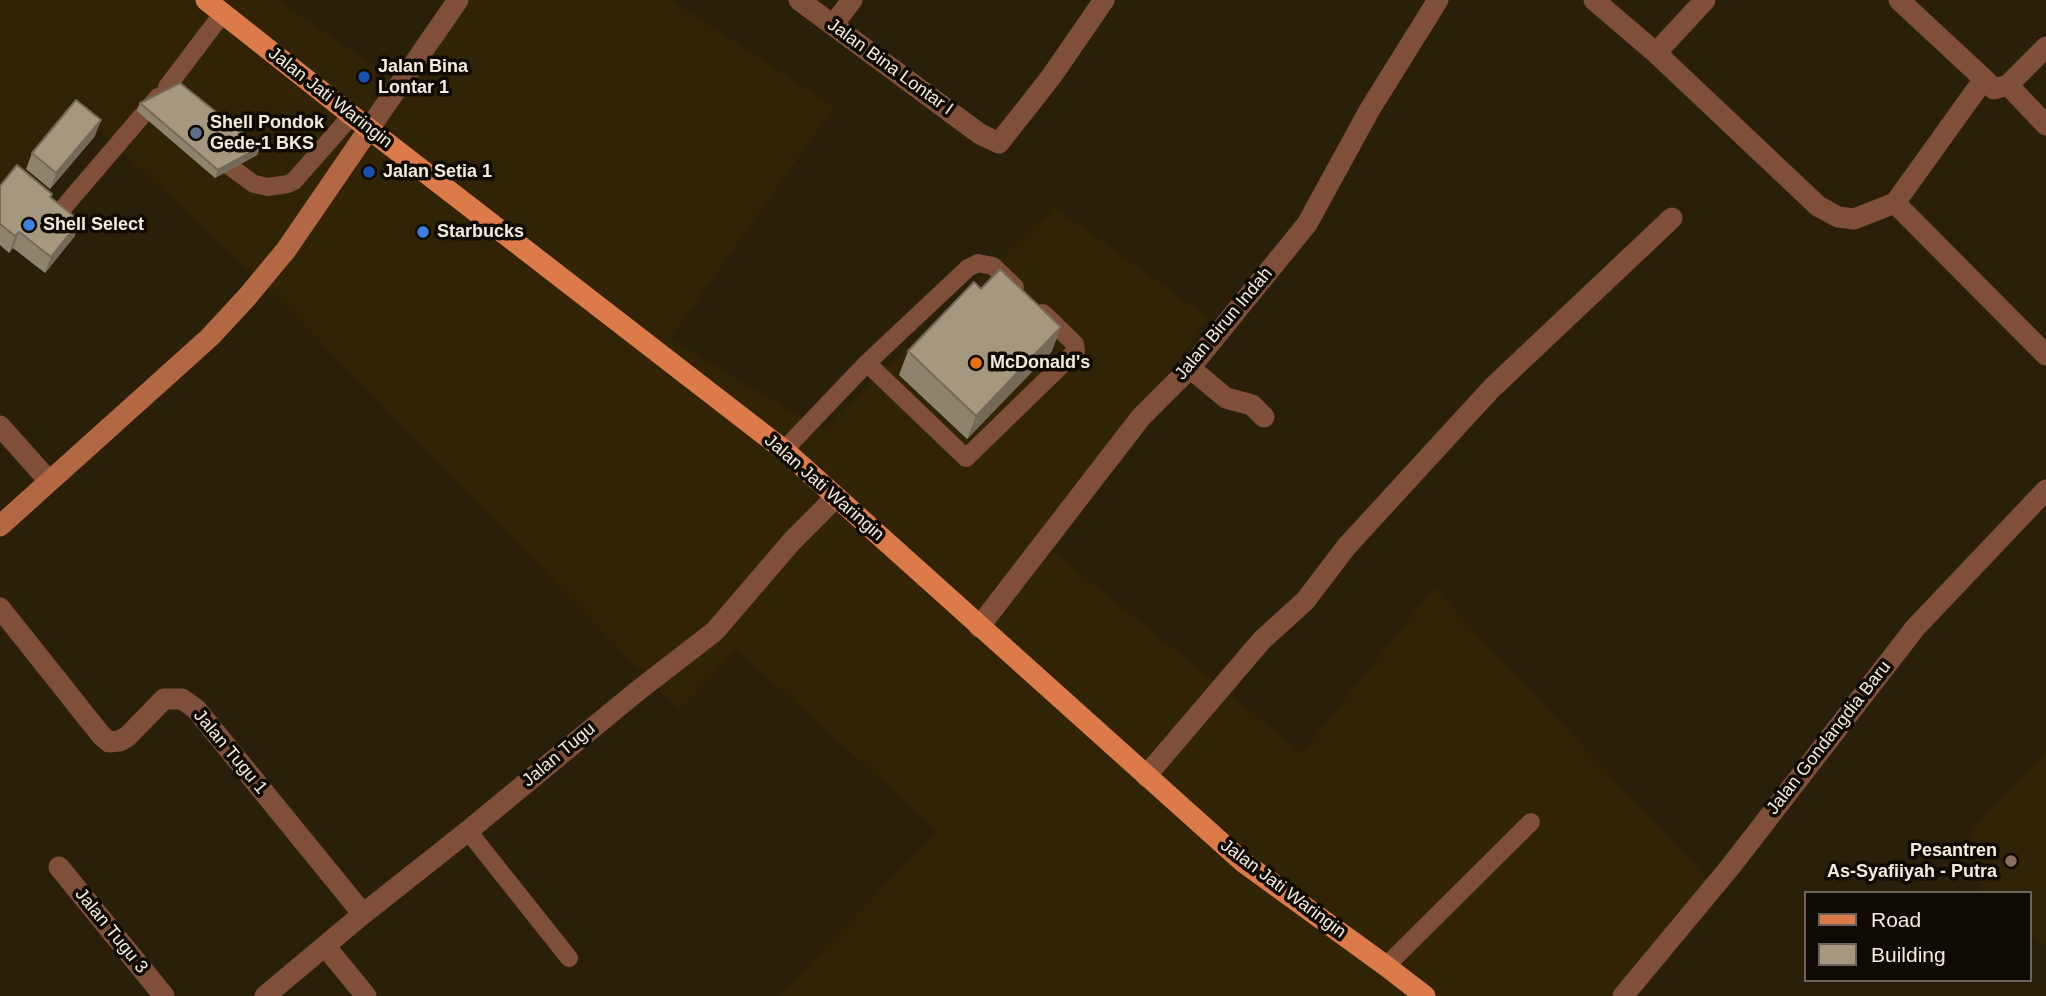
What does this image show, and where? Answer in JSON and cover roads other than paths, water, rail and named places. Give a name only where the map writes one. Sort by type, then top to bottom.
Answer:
[{"type":"main road","name":"Jalan Jati Waringin","points":[[206,0],[784,450],[1243,862],[1425,996]]},
{"type":"street","points":[[0,526],[211,337],[247,297],[286,250],[458,0]]},
{"type":"street","name":"Jalan Bina Lontar I","points":[[799,0],[980,134],[999,143],[1051,77],[1104,0]]},
{"type":"street","points":[[833,25],[852,0]]},
{"type":"street","name":"Jalan Birun Indah","points":[[979,627],[1141,417],[1190,368],[1307,224],[1370,109],[1438,0]]},
{"type":"street","points":[[1594,0],[1656,53],[1818,206],[1838,217],[1854,219],[1895,203],[1984,79]]},
{"type":"street","points":[[1656,53],[1705,0]]},
{"type":"street","points":[[1899,0],[1994,89],[2008,85],[2046,47]]},
{"type":"street","points":[[2008,85],[2046,125]]},
{"type":"street","points":[[1895,203],[2046,355]]},
{"type":"street","points":[[1146,776],[1262,640],[1305,601],[1347,547],[1492,388],[1672,218]]},
{"type":"street","points":[[1190,368],[1226,398],[1252,405],[1264,417]]},
{"type":"street","points":[[0,426],[49,481]]},
{"type":"street","name":"Jalan Gondangdia Baru","points":[[1623,996],[1731,866],[1915,628],[2046,490]]},
{"type":"street","name":"Jalan Tugu","points":[[265,996],[635,693],[715,631],[793,540],[836,496]]},
{"type":"street","name":"Jalan Tugu 1","points":[[0,608],[101,735],[110,742],[120,741],[128,736],[164,699],[182,699],[196,709],[363,914]]},
{"type":"street","name":"Jalan Tugu 3","points":[[59,867],[164,996]]},
{"type":"street","points":[[325,946],[366,996]]},
{"type":"lane","points":[[64,207],[167,87],[223,13]]},
{"type":"lane","points":[[167,87],[163,106],[169,122],[180,130]]},
{"type":"lane","points":[[201,145],[254,184],[268,187],[288,184],[294,181],[352,115]]},
{"type":"lane","points":[[784,450],[867,363],[968,268],[978,263],[993,266],[1075,344],[1076,351],[966,458],[867,363]]},
{"type":"lane","points":[[1386,965],[1531,822]]},
{"type":"lane","points":[[468,831],[569,958]]},
{"type":"place","name":"Jalan Bina Lontar 1","points":[[364,77]]},
{"type":"place","name":"Shell Pondok Gede-1 BKS","points":[[196,133]]},
{"type":"place","name":"Jalan Setia 1","points":[[369,172]]},
{"type":"place","name":"Shell Select","points":[[29,225]]},
{"type":"place","name":"Starbucks","points":[[423,232]]},
{"type":"place","name":"McDonald's","points":[[976,363]]},
{"type":"place","name":"Pesantren As-Syafiiyah - Putra","points":[[2011,861]]}]
